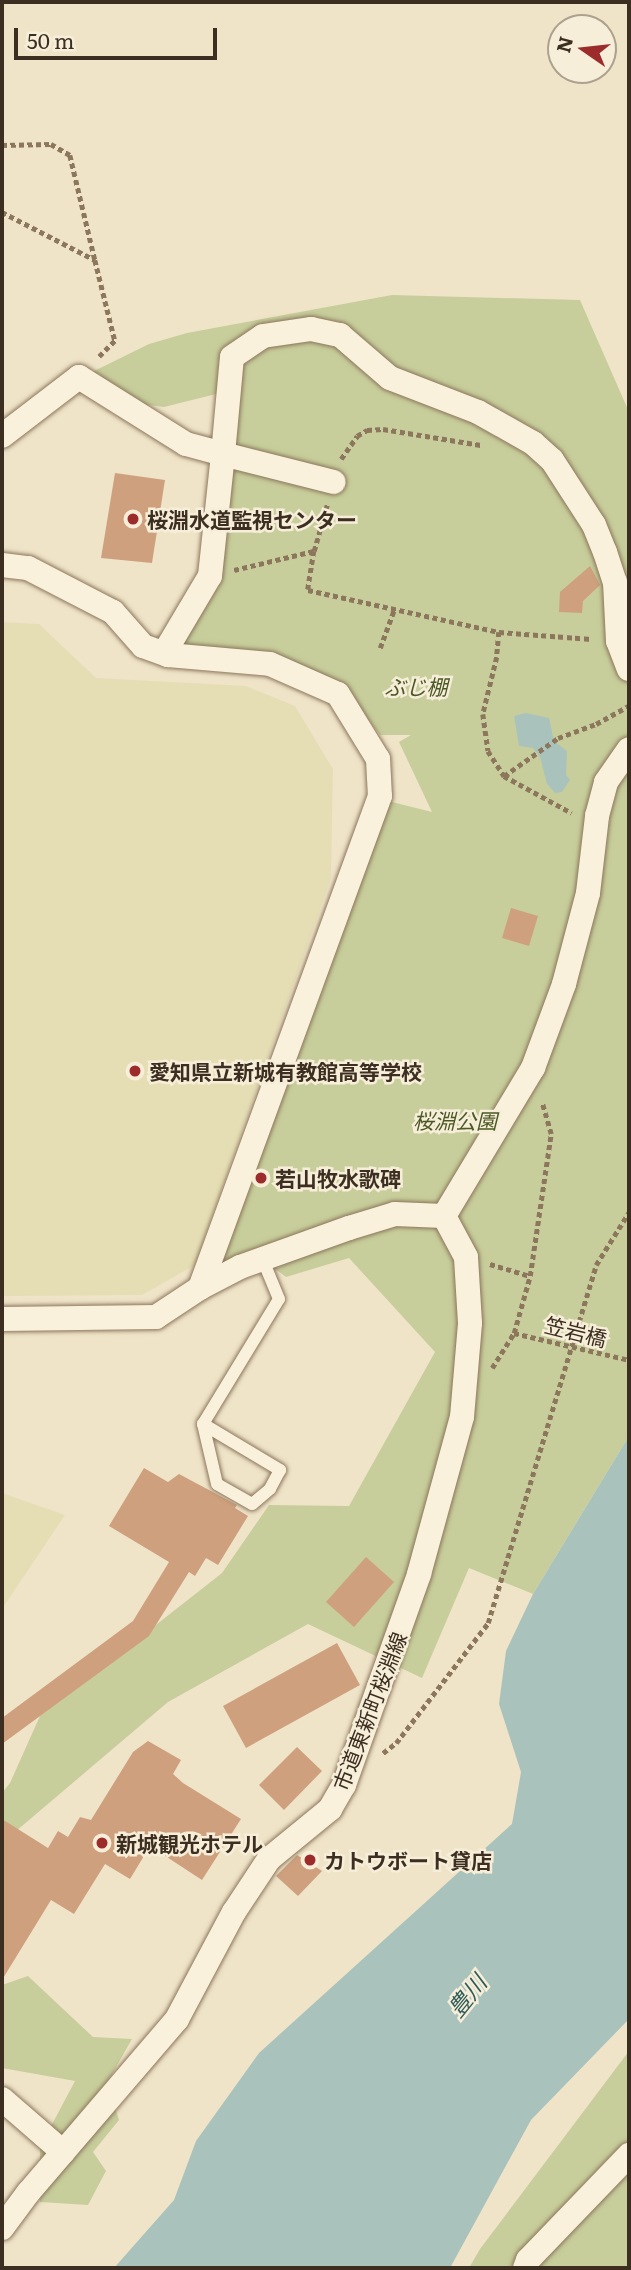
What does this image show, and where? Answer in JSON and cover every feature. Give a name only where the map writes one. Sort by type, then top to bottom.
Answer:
[{"type":"street","points":[[168,655],[169,645],[210,576],[232,357],[263,336],[311,329],[340,335],[390,378],[478,412],[533,443],[552,460],[594,525],[605,552],[615,582],[618,641],[629,669]]},
{"type":"street","points":[[2,436],[79,377],[186,444],[334,482]]},
{"type":"street","points":[[2,565],[28,568],[113,612],[143,646],[168,655],[270,664],[338,694],[378,759],[380,796],[200,1288]]},
{"type":"street","points":[[2,1319],[156,1317],[200,1288],[262,1258],[395,1214],[444,1216],[533,1068],[564,984],[588,894],[597,817],[606,782],[629,749]]},
{"type":"street","name":"市道東新町桜淵線","points":[[2,2228],[177,2019],[234,1912],[269,1859],[330,1809],[344,1785],[419,1574],[462,1417],[470,1323],[466,1257],[444,1216]]},
{"type":"street","points":[[2,2099],[63,2152]]},
{"type":"street","points":[[525,2268],[528,2260],[629,2155]]},
{"type":"lane","points":[[203,1424],[280,1470],[270,1489],[252,1504],[217,1484],[203,1424],[279,1299],[262,1258]]},
{"type":"path","points":[[2,145],[51,144],[70,155],[116,341],[79,377]]},
{"type":"path","points":[[2,212],[95,260]]},
{"type":"path","points":[[491,446],[383,429],[367,430],[348,448],[334,482],[314,551],[308,590],[499,632],[618,641]]},
{"type":"path","points":[[210,576],[314,551]]},
{"type":"path","points":[[380,648],[394,610]]},
{"type":"path","points":[[499,632],[498,657],[483,714],[488,751],[504,776],[567,813],[597,817]]},
{"type":"path","points":[[504,776],[533,753],[558,738],[596,724],[629,706]]},
{"type":"path","points":[[466,1257],[530,1276],[551,1134],[533,1068]]},
{"type":"path","points":[[375,1760],[396,1743],[488,1623],[596,1265],[629,1212]]},
{"type":"path","name":"笠岩橋","points":[[530,1276],[514,1332],[629,1360]]},
{"type":"shaded area","name":"愛知県立新城有教館高等学校","points":[[2,622],[39,624],[96,678],[246,686],[295,706],[333,769],[331,878],[195,1265],[142,1295],[2,1296]]},
{"type":"shaded area","points":[[2,1493],[65,1515],[2,1609]]},
{"type":"green space","name":"桜淵公園","points":[[392,295],[580,300],[629,412],[629,1436],[533,1594],[469,1568],[422,1678],[308,1624],[168,1702],[2,1843],[2,1793],[10,1783],[40,1716],[222,1573],[269,1505],[349,1506],[435,1352],[349,1258],[286,1277],[262,1259],[209,1276],[388,801],[432,812],[399,742],[411,735],[380,735],[343,687],[176,653],[212,592],[220,393],[164,407],[127,402],[84,376],[149,344],[187,333]]},
{"type":"green space","points":[[28,1976],[93,2037],[132,2039],[107,2083],[119,2120],[93,2152],[106,2171],[88,2205],[40,2202],[40,2147],[75,2081],[2,2068],[2,1985]]},
{"type":"green space","points":[[629,2051],[629,2268],[469,2268],[480,2249]]},
{"type":"water","points":[[526,713],[549,718],[554,741],[567,751],[566,775],[570,780],[562,792],[555,793],[547,784],[540,757],[533,748],[519,746],[514,716]]},
{"type":"water","name":"豊川","points":[[629,1436],[629,2019],[531,2120],[450,2268],[114,2268],[174,2200],[196,2141],[259,2053],[512,1824],[521,1772],[499,1704],[506,1651],[533,1594]]},
{"type":"building","name":"桜淵水道監視センター","points":[[115,473],[165,480],[152,563],[101,558]]},
{"type":"building","points":[[590,566],[600,585],[583,601],[582,613],[559,612],[560,592]]},
{"type":"building","points":[[511,908],[538,916],[529,946],[502,938]]},
{"type":"building","points":[[144,1468],[168,1482],[179,1474],[237,1505],[235,1508],[248,1516],[218,1565],[206,1558],[195,1576],[189,1572],[149,1636],[2,1744],[2,1718],[133,1621],[169,1562],[109,1526]]},
{"type":"building","points":[[366,1557],[394,1582],[354,1627],[326,1602]]},
{"type":"building","points":[[337,1643],[360,1685],[246,1748],[223,1706]]},
{"type":"building","name":"新城観光ホテル","points":[[148,1741],[181,1760],[173,1774],[183,1783],[241,1819],[202,1880],[150,1846],[130,1879],[105,1864],[74,1914],[51,1900],[2,1980],[2,1819],[48,1848],[58,1831],[68,1837],[80,1817],[91,1820],[133,1752]]},
{"type":"building","points":[[297,1747],[322,1771],[284,1810],[259,1785]]},
{"type":"building","points":[[297,1855],[322,1871],[298,1896],[276,1876]]},
{"type":"place","name":"桜淵水道監視センター","points":[[133,519]]},
{"type":"place","name":"愛知県立新城有教館高等学校","points":[[135,1071]]},
{"type":"place","name":"若山牧水歌碑","points":[[261,1178]]},
{"type":"place","name":"新城観光ホテル","points":[[102,1843]]},
{"type":"place","name":"カトウボート貸店","points":[[310,1860]]},
{"type":"park label","name":"ぶじ棚","points":[[416,686]]}]
